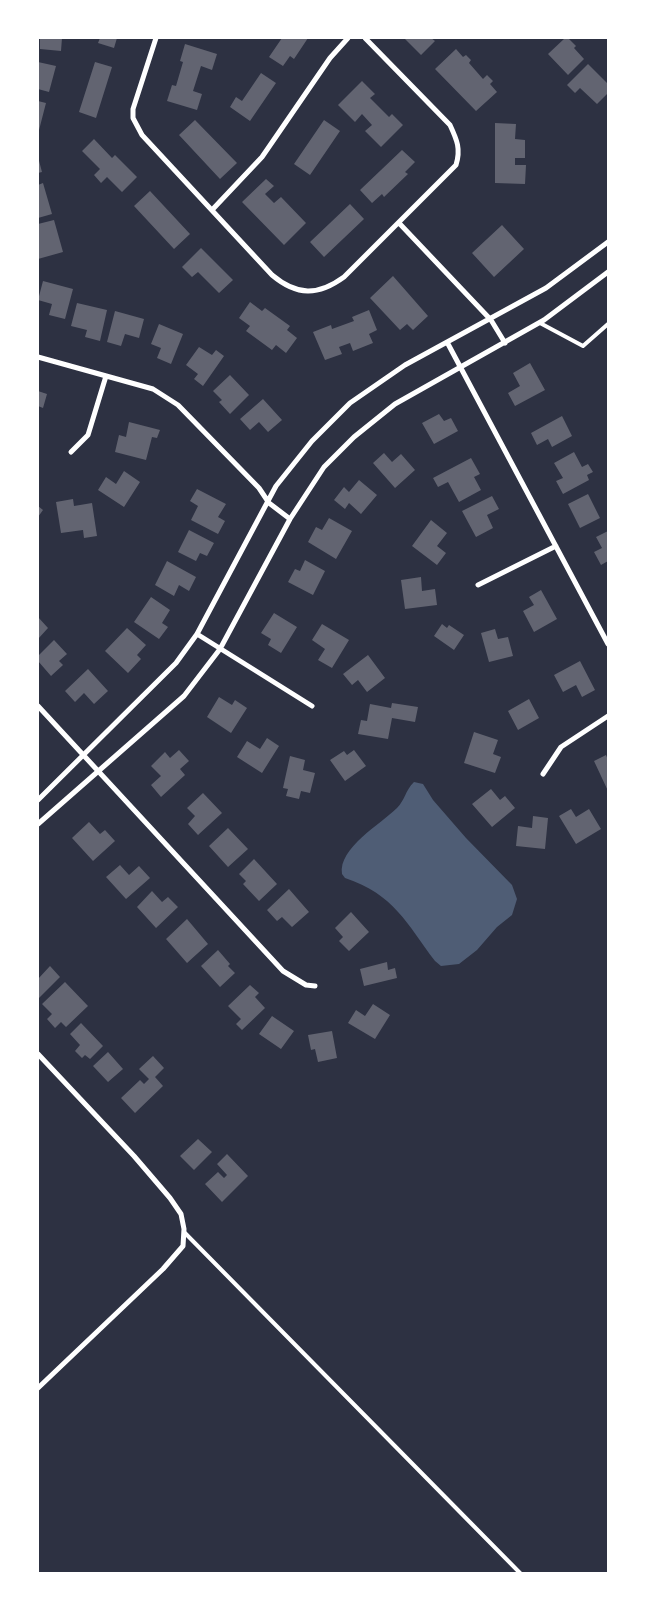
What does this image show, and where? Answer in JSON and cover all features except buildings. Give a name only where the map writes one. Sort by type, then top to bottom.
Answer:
[{"type":"street","points":[[156,38],[133,109],[133,118],[142,135],[272,275],[284,285],[305,293],[331,287],[338,282],[456,165],[460,153],[458,142],[450,126],[365,38]]},
{"type":"street","points":[[212,210],[262,157],[330,58],[348,38]]},
{"type":"street","points":[[399,223],[491,320],[505,343]]},
{"type":"street","points":[[38,800],[176,663],[197,634],[276,486],[312,441],[350,403],[405,364],[491,320],[546,288],[608,242]]},
{"type":"street","points":[[38,824],[184,696],[220,649],[290,519],[324,467],[354,437],[395,404],[540,322],[568,304],[608,272]]},
{"type":"street","points":[[447,342],[608,644]]},
{"type":"street","points":[[38,357],[153,390],[178,405],[260,488],[267,501],[290,519]]},
{"type":"street","points":[[71,452],[88,435],[106,376]]},
{"type":"street","points":[[478,586],[556,546]]},
{"type":"street","points":[[197,634],[312,706]]},
{"type":"street","points":[[38,706],[283,971],[306,985],[315,986]]},
{"type":"street","points":[[543,774],[561,747],[608,716]]},
{"type":"street","points":[[38,1054],[134,1156],[170,1198],[181,1214],[184,1232],[182,1246],[163,1269],[38,1388]]},
{"type":"lane","points":[[540,322],[583,346],[608,324]]},
{"type":"lane","points":[[184,1232],[521,1574]]},
{"type":"water","points":[[414,782],[423,784],[433,800],[466,838],[512,885],[517,899],[512,915],[497,927],[477,950],[459,964],[441,966],[388,902],[362,885],[345,878],[342,874],[343,864],[353,846],[397,808]]}]
